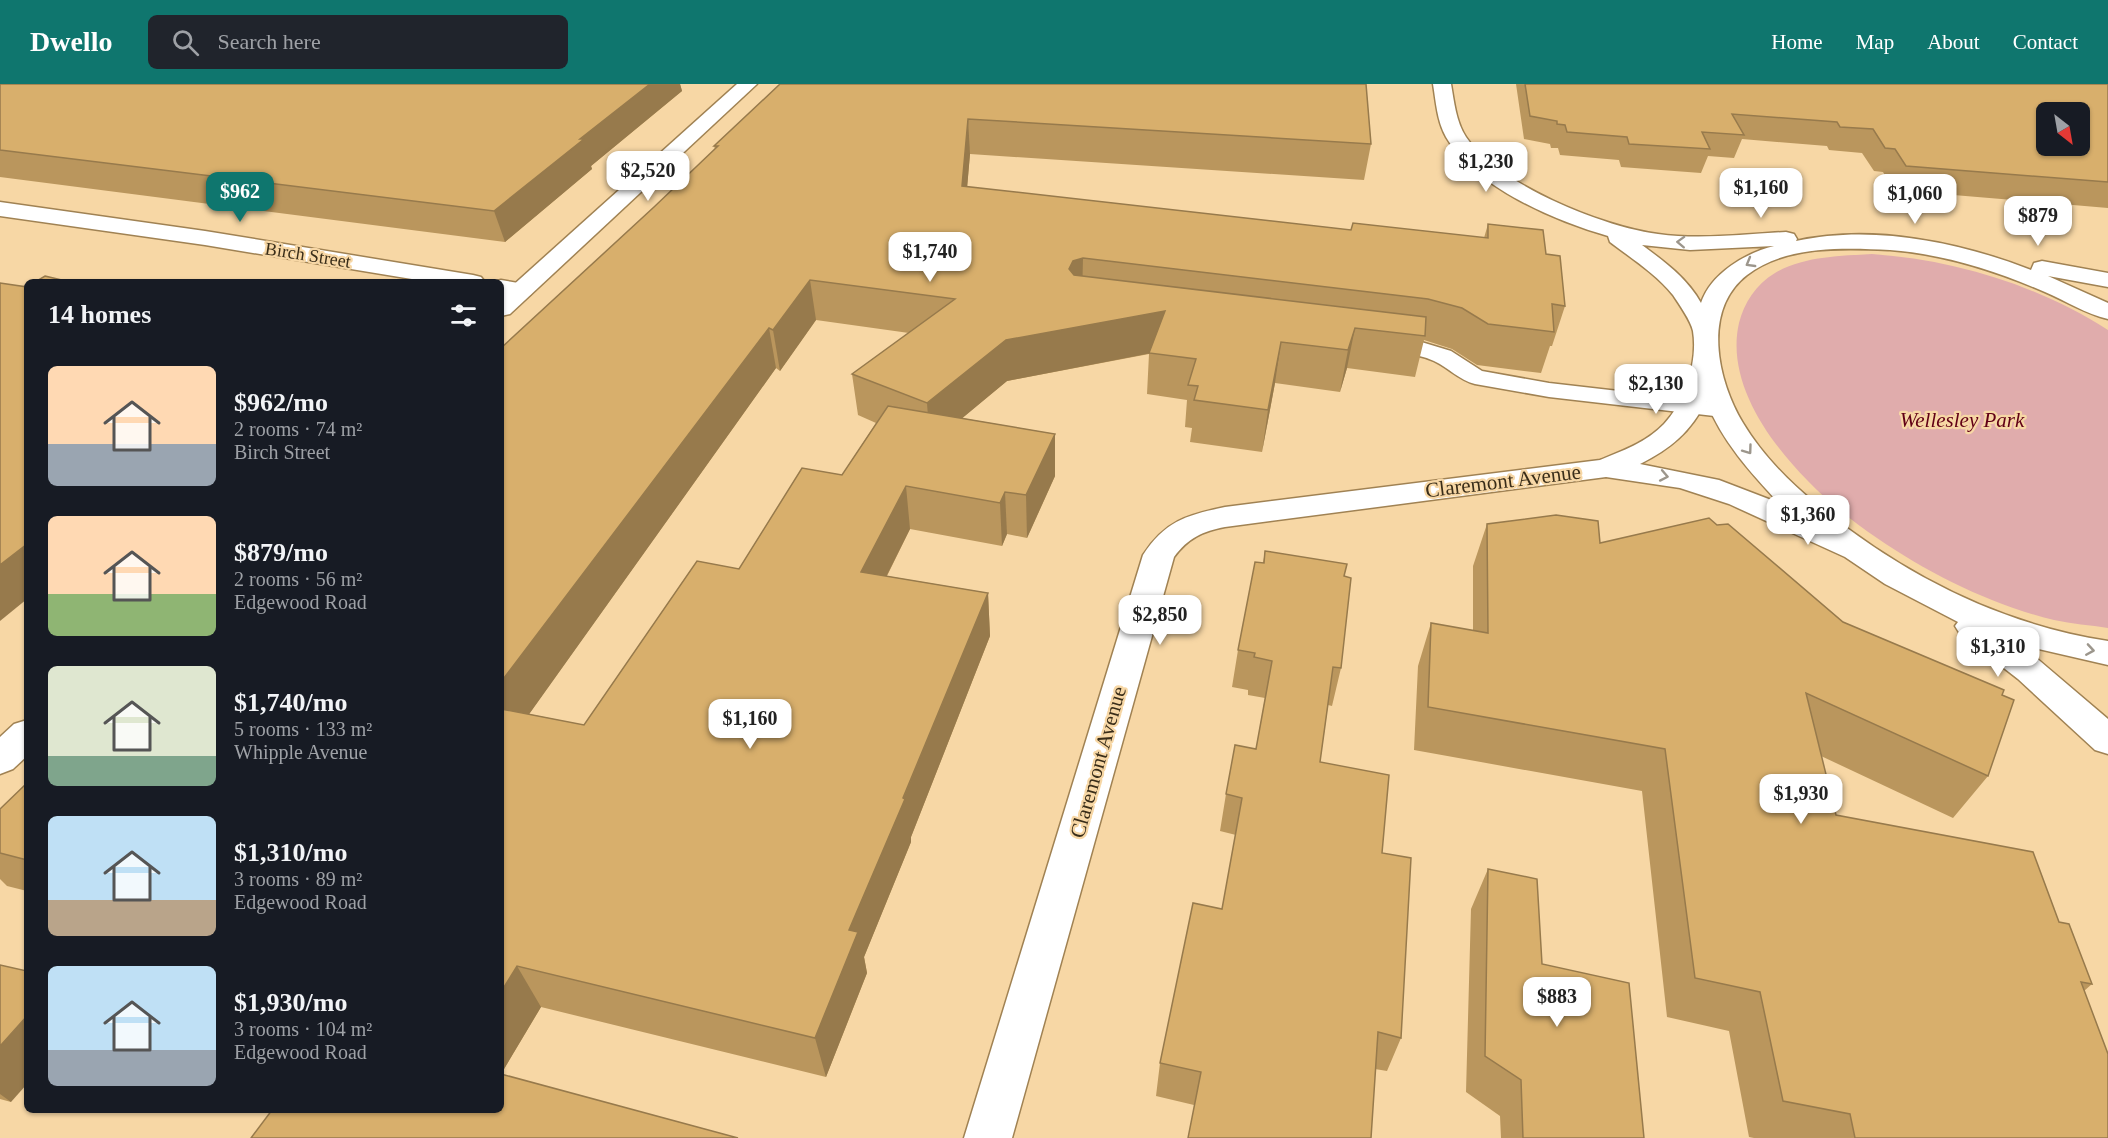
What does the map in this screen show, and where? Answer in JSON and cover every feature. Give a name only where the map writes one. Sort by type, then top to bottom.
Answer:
[{"type":"street","points":[[504,304],[512,289],[748,84]]},
{"type":"street","points":[[1442,84],[1449,121],[1457,138],[1472,157],[1498,177],[1530,195],[1609,231],[1642,254],[1683,292],[1705,329]]},
{"type":"street","name":"Birch Street","points":[[0,209],[205,238],[455,279]]},
{"type":"street","points":[[1609,231],[1659,242],[1833,239],[1907,244],[2108,280]]},
{"type":"street","points":[[1907,244],[1860,241],[1822,243],[1781,250],[1749,263],[1726,282],[1712,302],[1705,329],[1706,361],[1716,395],[1735,432],[1762,470],[1802,511],[1853,549],[1914,586],[2030,670],[2108,740]]},
{"type":"street","points":[[1961,255],[2017,272],[2108,312]]},
{"type":"street","name":"Claremont Avenue","points":[[988,1138],[1159,555],[1172,536],[1196,523],[1225,517],[1606,468],[1638,455],[1667,437],[1686,417],[1697,392],[1706,361]]},
{"type":"street","name":"Claremont Avenue","points":[[1606,468],[1663,476],[1721,490],[1776,512],[1853,549]]},
{"type":"street","points":[[1914,586],[1984,621],[2060,645],[2108,653]]},
{"type":"lane","points":[[1360,341],[1418,348],[1443,356],[1475,377],[1549,390],[1724,410]]},
{"type":"green space","name":"Wellesley Park","points":[[1872,254],[1934,262],[1995,277],[2053,300],[2108,330],[2108,628],[2068,623],[2031,614],[1984,597],[1918,564],[1877,538],[1827,499],[1801,474],[1758,417],[1744,386],[1737,354],[1739,323],[1752,295],[1768,277],[1786,267],[1822,258]]},
{"type":"building","points":[[0,84],[650,84],[494,211],[0,150]]},
{"type":"building","points":[[780,84],[1366,84],[1371,144],[968,119],[962,186],[1351,230],[1353,223],[1488,238],[1488,224],[1543,230],[1546,254],[1560,256],[1565,306],[1552,304],[1554,332],[1488,324],[1462,308],[1428,299],[1083,258],[1073,261],[1069,269],[1074,275],[1426,317],[1425,336],[1355,328],[1348,350],[1281,342],[1268,410],[1194,400],[1198,386],[1188,385],[1196,359],[1149,353],[1165,311],[1006,340],[927,403],[852,374],[955,299],[810,280],[773,330],[769,328],[504,678],[504,345],[718,146],[714,146]]},
{"type":"building","points":[[1525,84],[2108,84],[2108,182],[1906,166],[1895,149],[1885,148],[1873,129],[1840,127],[1837,122],[1732,114],[1744,135],[1702,132],[1710,149],[1629,144],[1627,137],[1567,132],[1565,125],[1557,124],[1557,121],[1530,116]]},
{"type":"building","points":[[45,276],[58,279],[40,279]]},
{"type":"building","points":[[0,283],[24,287],[24,546],[0,565]]},
{"type":"building","points":[[888,406],[1055,434],[1026,495],[1005,492],[1000,503],[906,486],[861,572],[988,593],[903,798],[905,799],[849,930],[858,932],[815,1038],[517,966],[504,987],[504,710],[584,725],[697,561],[739,569],[802,468],[842,475]]},
{"type":"building","points":[[1556,515],[1598,521],[1600,543],[1709,518],[1717,525],[1728,524],[1843,622],[2004,690],[2002,695],[2014,700],[1988,776],[1806,693],[1836,815],[2033,852],[2059,922],[2069,924],[2092,984],[2081,982],[2108,1054],[2108,1138],[1855,1138],[1850,1114],[1783,1101],[1760,992],[1695,978],[1665,749],[1428,707],[1431,623],[1488,633],[1487,524]]},
{"type":"building","points":[[1265,551],[1347,564],[1344,576],[1351,578],[1341,668],[1333,667],[1320,762],[1389,775],[1382,853],[1411,858],[1401,1038],[1378,1032],[1371,1138],[1188,1138],[1201,1072],[1160,1063],[1193,903],[1222,909],[1242,798],[1226,794],[1235,745],[1256,749],[1272,661],[1254,657],[1255,653],[1238,650],[1255,562],[1264,563]]},
{"type":"building","points":[[24,786],[24,859],[0,853],[0,809]]},
{"type":"building","points":[[1488,869],[1537,879],[1542,964],[1629,983],[1644,1138],[1523,1138],[1521,1080],[1485,1056]]},
{"type":"building","points":[[0,965],[24,970],[24,1019],[0,1046]]},
{"type":"building","points":[[504,1075],[738,1138],[251,1138],[270,1113],[504,1113]]}]
